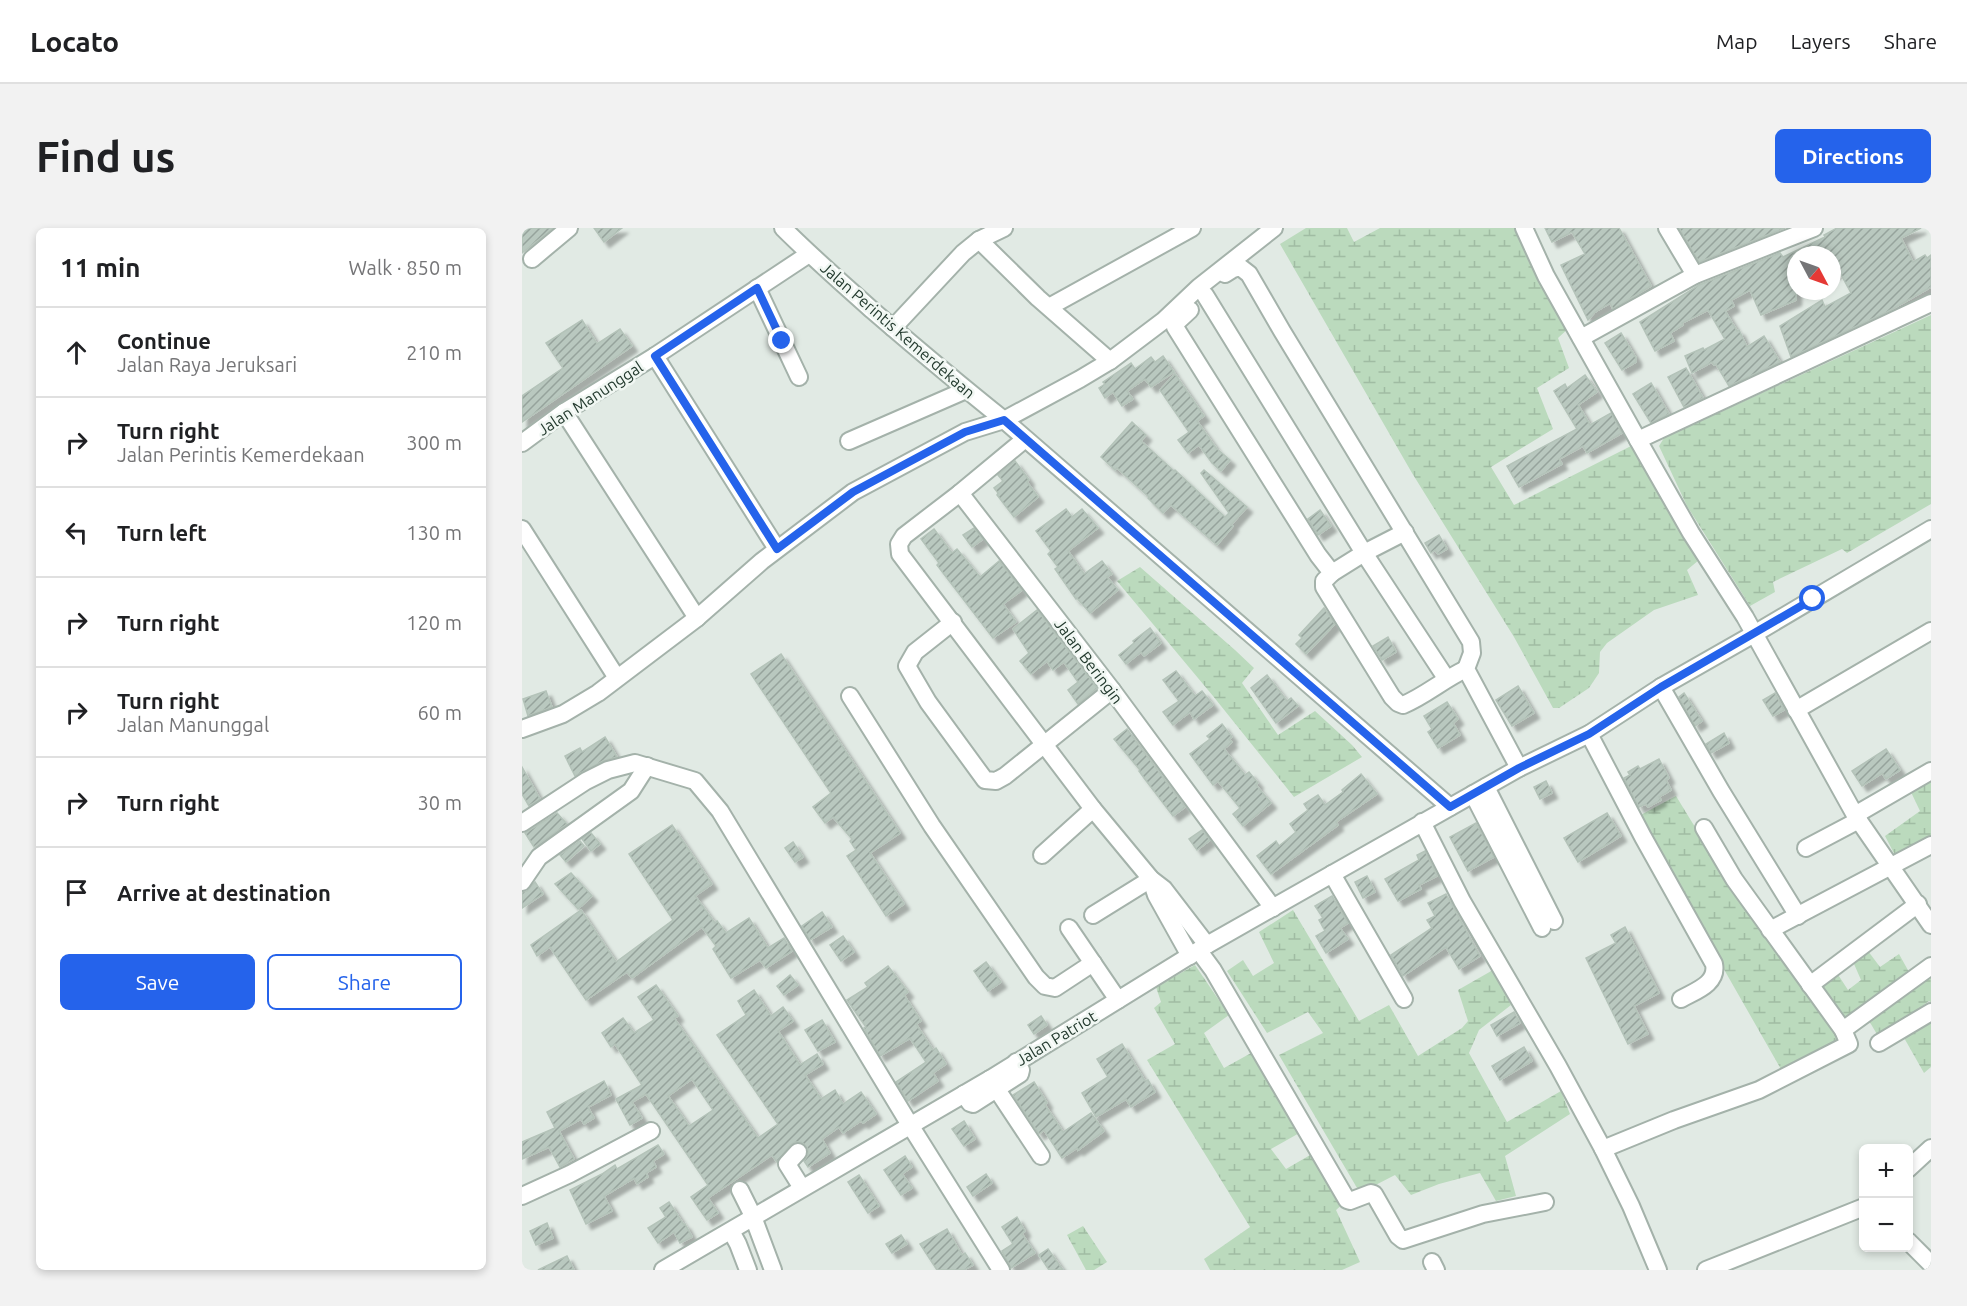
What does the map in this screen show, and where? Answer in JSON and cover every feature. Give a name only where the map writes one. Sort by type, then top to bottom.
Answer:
[{"type":"street","points":[[532,259],[569,228]]},
{"type":"street","name":"Jalan Perintis Kemerdekaan","points":[[783,228],[893,328],[1004,420],[1450,807]]},
{"type":"street","points":[[893,328],[947,268],[979,240],[1005,228]]},
{"type":"street","points":[[1049,307],[1192,228]]},
{"type":"street","points":[[1274,228],[1202,291],[1175,327],[1318,555],[1332,573]]},
{"type":"street","points":[[1524,228],[1546,276],[1691,533],[1750,626],[1857,817],[1931,925]]},
{"type":"street","points":[[1667,228],[1695,275]]},
{"type":"street","points":[[1581,338],[1695,275],[1814,228]]},
{"type":"street","points":[[979,240],[1110,361]]},
{"type":"street","name":"Jalan Manunggal","points":[[522,442],[564,412],[655,356],[809,254]]},
{"type":"street","points":[[523,727],[562,714],[598,693],[697,618],[777,549],[853,492],[965,432],[1004,420],[1080,379],[1110,361],[1237,267],[1242,267],[1249,274],[1282,331],[1405,532],[1471,642],[1472,653],[1466,669],[1446,678],[1410,702],[1401,705],[1324,586],[1324,581],[1332,573],[1365,553],[1405,532]]},
{"type":"street","points":[[757,288],[799,377]]},
{"type":"street","points":[[1202,291],[1365,553],[1446,678]]},
{"type":"street","points":[[1638,440],[1931,303]]},
{"type":"street","points":[[655,356],[777,549]]},
{"type":"street","points":[[849,441],[966,390]]},
{"type":"street","points":[[564,412],[697,618]]},
{"type":"street","points":[[1025,439],[960,493],[903,536],[899,548],[905,561],[1044,746],[1151,879],[1164,889],[1344,1197],[1350,1201],[1374,1194],[1401,1239],[1408,1240],[1483,1214],[1545,1202]]},
{"type":"street","name":"Jalan Beringin","points":[[960,493],[1112,690],[1270,903]]},
{"type":"street","points":[[522,529],[617,678]]},
{"type":"street","name":"Jalan Patriot","points":[[663,1270],[731,1231],[752,1213],[801,1184],[964,1094],[994,1084],[1017,1062],[1116,997],[1199,950],[1270,903],[1332,874],[1519,768],[1589,734],[1750,626],[1931,529]]},
{"type":"street","points":[[953,622],[915,652],[907,666],[928,702],[982,777],[991,782],[996,781],[1044,746],[1112,690]]},
{"type":"street","points":[[1796,710],[1931,631]]},
{"type":"street","points":[[1466,669],[1519,768]]},
{"type":"street","points":[[1661,687],[1721,791],[1798,915]]},
{"type":"street","points":[[850,696],[938,835],[1036,977],[1045,986],[1055,988],[1093,963]]},
{"type":"street","points":[[1589,734],[1713,964],[1715,972],[1705,986],[1681,999]]},
{"type":"street","points":[[522,823],[586,781],[608,770],[635,763],[694,781],[716,805],[910,1125],[1001,1270]]},
{"type":"street","points":[[522,882],[539,857],[631,791],[647,766]]},
{"type":"street","points":[[1806,848],[1931,771]]},
{"type":"street","points":[[1480,791],[1548,924]]},
{"type":"street","points":[[1042,855],[1094,809]]},
{"type":"street","points":[[1422,822],[1462,901],[1558,1066],[1603,1149],[1631,1206],[1658,1270]]},
{"type":"street","points":[[1603,1149],[1674,1120],[1759,1090],[1850,1042],[1734,879],[1704,828]]},
{"type":"street","points":[[1770,930],[1931,845]]},
{"type":"street","points":[[1332,874],[1404,999]]},
{"type":"street","points":[[1093,915],[1151,879]]},
{"type":"street","points":[[1810,985],[1918,904]]},
{"type":"street","points":[[1069,928],[1116,997]]},
{"type":"street","points":[[1843,1030],[1931,966]]},
{"type":"street","points":[[1880,1043],[1931,1012]]},
{"type":"street","points":[[994,1084],[1041,1156]]},
{"type":"street","points":[[522,1196],[570,1174],[651,1131]]},
{"type":"street","points":[[1913,1164],[1931,1148]]},
{"type":"street","points":[[798,1152],[787,1164],[801,1184]]},
{"type":"street","points":[[740,1190],[752,1213],[773,1270]]},
{"type":"street","points":[[1706,1270],[1859,1209]]},
{"type":"street","points":[[731,1231],[748,1270]]},
{"type":"street","points":[[1913,1246],[1931,1264]]},
{"type":"green space","points":[[1306,228],[1347,228],[1354,242],[1380,228],[1516,228],[1538,274],[1570,327],[1558,338],[1569,368],[1537,388],[1553,429],[1491,467],[1514,505],[1635,444],[1699,560],[1687,570],[1698,595],[1654,610],[1607,643],[1600,652],[1599,673],[1589,688],[1559,708],[1553,708],[1514,637],[1412,473],[1280,244]]},
{"type":"green space","points":[[1931,315],[1931,504],[1847,553],[1842,549],[1773,582],[1775,592],[1750,606],[1687,506],[1659,446],[1664,438]]},
{"type":"green space","points":[[1140,567],[1254,668],[1242,683],[1278,735],[1315,711],[1362,757],[1294,797],[1117,581]]},
{"type":"green space","points":[[1931,776],[1931,839],[1897,859],[1885,836],[1920,811],[1910,790]]},
{"type":"green space","points":[[1676,796],[1752,916],[1828,1018],[1842,1041],[1782,1071],[1637,817]]},
{"type":"green space","points":[[1293,910],[1359,1021],[1389,1005],[1418,1056],[1462,1028],[1468,1021],[1458,990],[1493,970],[1511,1005],[1479,1030],[1469,1053],[1507,1122],[1561,1091],[1570,1114],[1505,1156],[1516,1196],[1496,1201],[1480,1173],[1439,1184],[1411,1195],[1395,1175],[1360,1193],[1279,1055],[1323,1033],[1308,1012],[1267,1033],[1227,971],[1243,960],[1253,976],[1274,963],[1259,932]]},
{"type":"green space","points":[[1865,947],[1880,967],[1899,954],[1909,972],[1931,970],[1931,1002],[1929,1001],[1896,1026],[1878,1036],[1865,1014],[1844,1022],[1818,982],[1835,970],[1848,990],[1861,980],[1851,957]]},
{"type":"green space","points":[[1195,965],[1229,1015],[1204,1033],[1224,1068],[1262,1047],[1310,1127],[1271,1149],[1286,1169],[1324,1147],[1351,1197],[1336,1210],[1360,1262],[1342,1270],[1210,1270],[1204,1259],[1250,1227],[1147,1060],[1175,1044],[1154,1008],[1161,1002],[1156,987]]},
{"type":"green space","points":[[1931,1018],[1931,1067],[1924,1073],[1903,1036]]},
{"type":"green space","points":[[1083,1226],[1107,1262],[1094,1270],[1086,1270],[1067,1235]]},
{"type":"building","points":[[522,228],[553,228],[522,253]]},
{"type":"building","points":[[594,228],[622,228],[604,242]]},
{"type":"building","points":[[1545,228],[1619,228],[1651,286],[1613,309],[1610,303],[1595,312],[1588,320],[1561,265],[1585,254],[1572,232],[1552,242]]},
{"type":"building","points":[[1679,228],[1785,228],[1699,262]]},
{"type":"building","points":[[1837,228],[1921,228],[1901,238],[1913,262],[1925,255],[1927,258],[1931,255],[1931,287],[1887,312],[1791,357],[1780,326],[1822,300],[1825,307],[1851,293],[1841,275],[1841,246],[1806,246],[1825,237],[1824,235]]},
{"type":"building","points":[[1780,253],[1783,257],[1787,255],[1787,300],[1796,300],[1761,315],[1750,290],[1731,300],[1734,306],[1725,311],[1737,331],[1739,330],[1747,347],[1764,336],[1780,362],[1729,386],[1716,364],[1712,362],[1692,373],[1685,356],[1703,348],[1704,350],[1725,339],[1708,310],[1682,323],[1683,325],[1670,333],[1674,341],[1655,351],[1640,322],[1699,285]]},
{"type":"building","points":[[582,320],[597,344],[620,329],[632,346],[522,422],[522,396],[563,368],[546,343]]},
{"type":"building","points":[[1621,333],[1636,358],[1636,362],[1622,370],[1605,343]]},
{"type":"building","points":[[1163,356],[1174,372],[1151,387],[1145,379],[1127,391],[1133,399],[1122,406],[1113,392],[1105,398],[1099,388],[1105,384],[1103,382],[1131,363],[1135,369],[1151,357],[1155,362]]},
{"type":"building","points":[[1686,368],[1703,398],[1684,407],[1668,377]]},
{"type":"building","points":[[1175,374],[1204,416],[1197,421],[1216,448],[1230,460],[1221,471],[1199,445],[1188,453],[1178,440],[1189,432],[1160,390]]},
{"type":"building","points":[[1585,375],[1597,392],[1578,405],[1590,425],[1611,413],[1622,433],[1587,453],[1583,446],[1559,459],[1562,464],[1519,487],[1507,466],[1577,429],[1554,391],[1565,384],[1567,388]]},
{"type":"building","points":[[1651,383],[1669,414],[1651,423],[1633,394]]},
{"type":"building","points":[[1132,422],[1146,435],[1141,441],[1225,517],[1229,513],[1201,473],[1204,470],[1247,507],[1217,545],[1171,505],[1163,513],[1117,468],[1115,470],[1101,457]]},
{"type":"building","points":[[1015,461],[1038,497],[1014,517],[994,488],[1003,481],[998,475]]},
{"type":"building","points":[[1066,509],[1072,517],[1082,509],[1098,528],[1068,551],[1084,574],[1102,561],[1112,574],[1107,577],[1118,590],[1090,613],[1076,599],[1055,569],[1058,567],[1048,554],[1051,551],[1036,531]]},
{"type":"building","points":[[1320,510],[1331,526],[1318,535],[1308,519]]},
{"type":"building","points":[[974,528],[983,539],[972,547],[963,535]]},
{"type":"building","points":[[934,529],[952,553],[957,549],[980,577],[999,561],[1022,590],[1003,604],[1016,622],[993,638],[937,565],[939,563],[921,539]]},
{"type":"building","points":[[1439,535],[1447,549],[1438,554],[1435,550],[1431,553],[1425,543]]},
{"type":"building","points":[[1324,608],[1335,624],[1306,654],[1296,644],[1302,638],[1299,635]]},
{"type":"building","points":[[1037,610],[1097,688],[1078,704],[1068,690],[1078,682],[1064,662],[1053,670],[1047,661],[1031,674],[1020,661],[1029,653],[1013,629]]},
{"type":"building","points":[[1150,628],[1161,643],[1144,656],[1141,652],[1126,664],[1119,655]]},
{"type":"building","points":[[1388,637],[1396,652],[1382,660],[1373,646]]},
{"type":"building","points":[[781,654],[900,833],[870,853],[904,904],[886,916],[847,856],[856,850],[850,841],[852,839],[833,817],[825,823],[813,807],[831,793],[751,674]]},
{"type":"building","points":[[1176,671],[1195,696],[1202,691],[1213,705],[1194,719],[1190,712],[1173,725],[1163,712],[1179,701],[1163,680]]},
{"type":"building","points":[[1267,675],[1287,701],[1291,698],[1298,706],[1276,723],[1251,688]]},
{"type":"building","points":[[1518,686],[1534,713],[1512,726],[1496,700]]},
{"type":"building","points":[[546,691],[552,707],[528,716],[523,699]]},
{"type":"building","points":[[1684,693],[1702,721],[1695,726],[1679,697]]},
{"type":"building","points":[[1775,693],[1784,710],[1773,716],[1763,700]]},
{"type":"building","points":[[1447,702],[1458,719],[1453,723],[1460,735],[1438,748],[1428,732],[1432,729],[1424,716]]},
{"type":"building","points":[[1222,724],[1232,737],[1229,739],[1232,742],[1224,749],[1245,775],[1249,772],[1258,783],[1256,785],[1271,803],[1243,826],[1233,814],[1240,808],[1218,781],[1213,785],[1190,754],[1210,739],[1207,736]]},
{"type":"building","points":[[1127,729],[1185,807],[1173,816],[1114,739]]},
{"type":"building","points":[[1724,733],[1729,743],[1711,753],[1706,744]]},
{"type":"building","points":[[605,737],[617,757],[603,761],[575,776],[565,756],[580,748],[582,752]]},
{"type":"building","points":[[1886,749],[1900,770],[1886,779],[1882,773],[1862,786],[1852,771]]},
{"type":"building","points":[[1659,759],[1669,778],[1666,780],[1671,790],[1659,797],[1661,800],[1648,807],[1646,804],[1639,807],[1624,778],[1630,775],[1628,772],[1638,766],[1640,769]]},
{"type":"building","points":[[522,767],[540,799],[529,806],[522,794]]},
{"type":"building","points":[[1361,774],[1377,794],[1336,822],[1338,825],[1271,874],[1257,856],[1276,841],[1279,846],[1296,832],[1290,824],[1308,810],[1304,804],[1318,795],[1325,805],[1343,792],[1342,790]]},
{"type":"building","points":[[1546,781],[1552,793],[1540,799],[1534,787]]},
{"type":"building","points":[[557,813],[567,824],[534,847],[525,833]]},
{"type":"building","points":[[1607,813],[1621,836],[1578,862],[1564,838]]},
{"type":"building","points":[[1476,823],[1494,857],[1468,871],[1450,837]]},
{"type":"building","points":[[672,825],[712,884],[695,896],[715,923],[717,921],[726,933],[749,918],[768,948],[784,938],[792,951],[766,968],[760,960],[731,978],[713,949],[716,946],[702,927],[632,978],[627,972],[586,1000],[550,947],[537,956],[531,945],[581,910],[616,962],[673,920],[629,854]]},
{"type":"building","points":[[1202,830],[1210,840],[1197,850],[1189,839]]},
{"type":"building","points":[[591,833],[600,844],[591,851],[582,839]]},
{"type":"building","points":[[580,841],[584,846],[566,862],[560,855]]},
{"type":"building","points":[[793,842],[803,857],[795,862],[785,848]]},
{"type":"building","points":[[1425,851],[1437,876],[1419,885],[1421,889],[1398,901],[1385,879],[1419,860],[1417,855]]},
{"type":"building","points":[[571,873],[592,896],[578,909],[555,884]]},
{"type":"building","points":[[1367,876],[1375,892],[1363,898],[1355,882]]},
{"type":"building","points":[[535,882],[543,894],[522,908],[522,892],[527,891]]},
{"type":"building","points":[[1446,894],[1480,956],[1459,969],[1446,947],[1403,976],[1391,955],[1432,928],[1427,920],[1435,916],[1428,903]]},
{"type":"building","points":[[1332,896],[1348,923],[1340,928],[1348,939],[1326,953],[1316,936],[1325,931],[1319,920],[1323,918],[1315,906]]},
{"type":"building","points":[[822,912],[832,927],[810,940],[802,926]]},
{"type":"building","points":[[1625,927],[1659,993],[1634,1006],[1648,1034],[1628,1044],[1586,958],[1616,943],[1611,935]]},
{"type":"building","points":[[843,936],[854,952],[841,961],[830,945]]},
{"type":"building","points":[[986,962],[1001,982],[988,991],[974,971]]},
{"type":"building","points":[[888,966],[908,992],[904,995],[921,1021],[916,1024],[933,1050],[936,1048],[946,1064],[933,1073],[938,1081],[908,1101],[896,1082],[926,1062],[910,1038],[880,1056],[864,1028],[866,1027],[847,1000],[868,987],[865,983]]},
{"type":"building","points":[[790,975],[798,985],[784,995],[777,986]]},
{"type":"building","points":[[656,985],[678,1016],[674,1018],[758,1138],[778,1124],[717,1035],[746,1015],[738,1001],[754,990],[771,1016],[783,1007],[793,1021],[778,1031],[800,1065],[817,1054],[823,1064],[805,1075],[821,1099],[835,1090],[843,1104],[861,1092],[876,1114],[843,1133],[839,1127],[822,1139],[830,1153],[808,1167],[804,1161],[808,1155],[808,1149],[801,1142],[790,1145],[777,1162],[772,1155],[708,1198],[718,1213],[707,1220],[691,1197],[708,1185],[646,1094],[632,1102],[642,1118],[630,1125],[616,1099],[642,1085],[615,1044],[611,1047],[602,1033],[623,1018],[634,1033],[654,1020],[638,997]],"holes":[[[692,1079],[713,1110],[689,1126],[668,1096]]]},
{"type":"building","points":[[1514,1012],[1520,1023],[1497,1036],[1491,1025]]},
{"type":"building","points":[[1041,1016],[1047,1025],[1034,1034],[1028,1025]]},
{"type":"building","points":[[822,1020],[835,1042],[818,1051],[805,1030]]},
{"type":"building","points":[[1122,1044],[1145,1081],[1148,1080],[1155,1092],[1131,1107],[1126,1099],[1096,1117],[1082,1093],[1108,1077],[1097,1059]]},
{"type":"building","points":[[1524,1047],[1532,1061],[1500,1080],[1492,1066]]},
{"type":"building","points":[[604,1081],[611,1095],[588,1107],[594,1118],[584,1124],[581,1119],[559,1131],[574,1159],[560,1167],[549,1147],[522,1159],[522,1142],[555,1128],[547,1112]]},
{"type":"building","points":[[1034,1082],[1047,1103],[1045,1105],[1063,1132],[1091,1113],[1104,1131],[1078,1150],[1077,1148],[1062,1158],[1044,1130],[1039,1134],[1013,1095]]},
{"type":"building","points":[[964,1121],[975,1139],[964,1146],[952,1129]]},
{"type":"building","points":[[658,1145],[664,1154],[653,1161],[656,1167],[646,1173],[648,1177],[637,1184],[634,1178],[604,1196],[612,1211],[586,1224],[570,1190],[615,1165],[617,1169]]},
{"type":"building","points":[[905,1156],[912,1167],[902,1174],[912,1188],[901,1195],[884,1170]]},
{"type":"building","points":[[986,1174],[992,1183],[973,1196],[967,1187]]},
{"type":"building","points":[[859,1175],[879,1206],[868,1213],[848,1182]]},
{"type":"building","points":[[669,1202],[692,1237],[680,1243],[674,1232],[658,1243],[648,1228],[666,1217],[660,1208]]},
{"type":"building","points":[[1017,1217],[1025,1231],[1022,1234],[1035,1253],[1011,1268],[1002,1251],[1013,1244],[1002,1227]]},
{"type":"building","points":[[547,1223],[553,1238],[536,1245],[530,1231]]},
{"type":"building","points":[[947,1229],[962,1255],[965,1253],[973,1265],[964,1270],[937,1270],[920,1244]]},
{"type":"building","points":[[901,1235],[907,1244],[892,1253],[886,1244]]},
{"type":"building","points":[[1048,1249],[1063,1270],[1049,1270],[1039,1255]]},
{"type":"building","points":[[567,1256],[574,1270],[538,1270]]},
{"type":"route","points":[[782,341],[757,288],[655,356],[777,549],[853,492],[965,432],[1004,420],[1450,807],[1519,768],[1589,734],[1661,687],[1813,599]]}]
